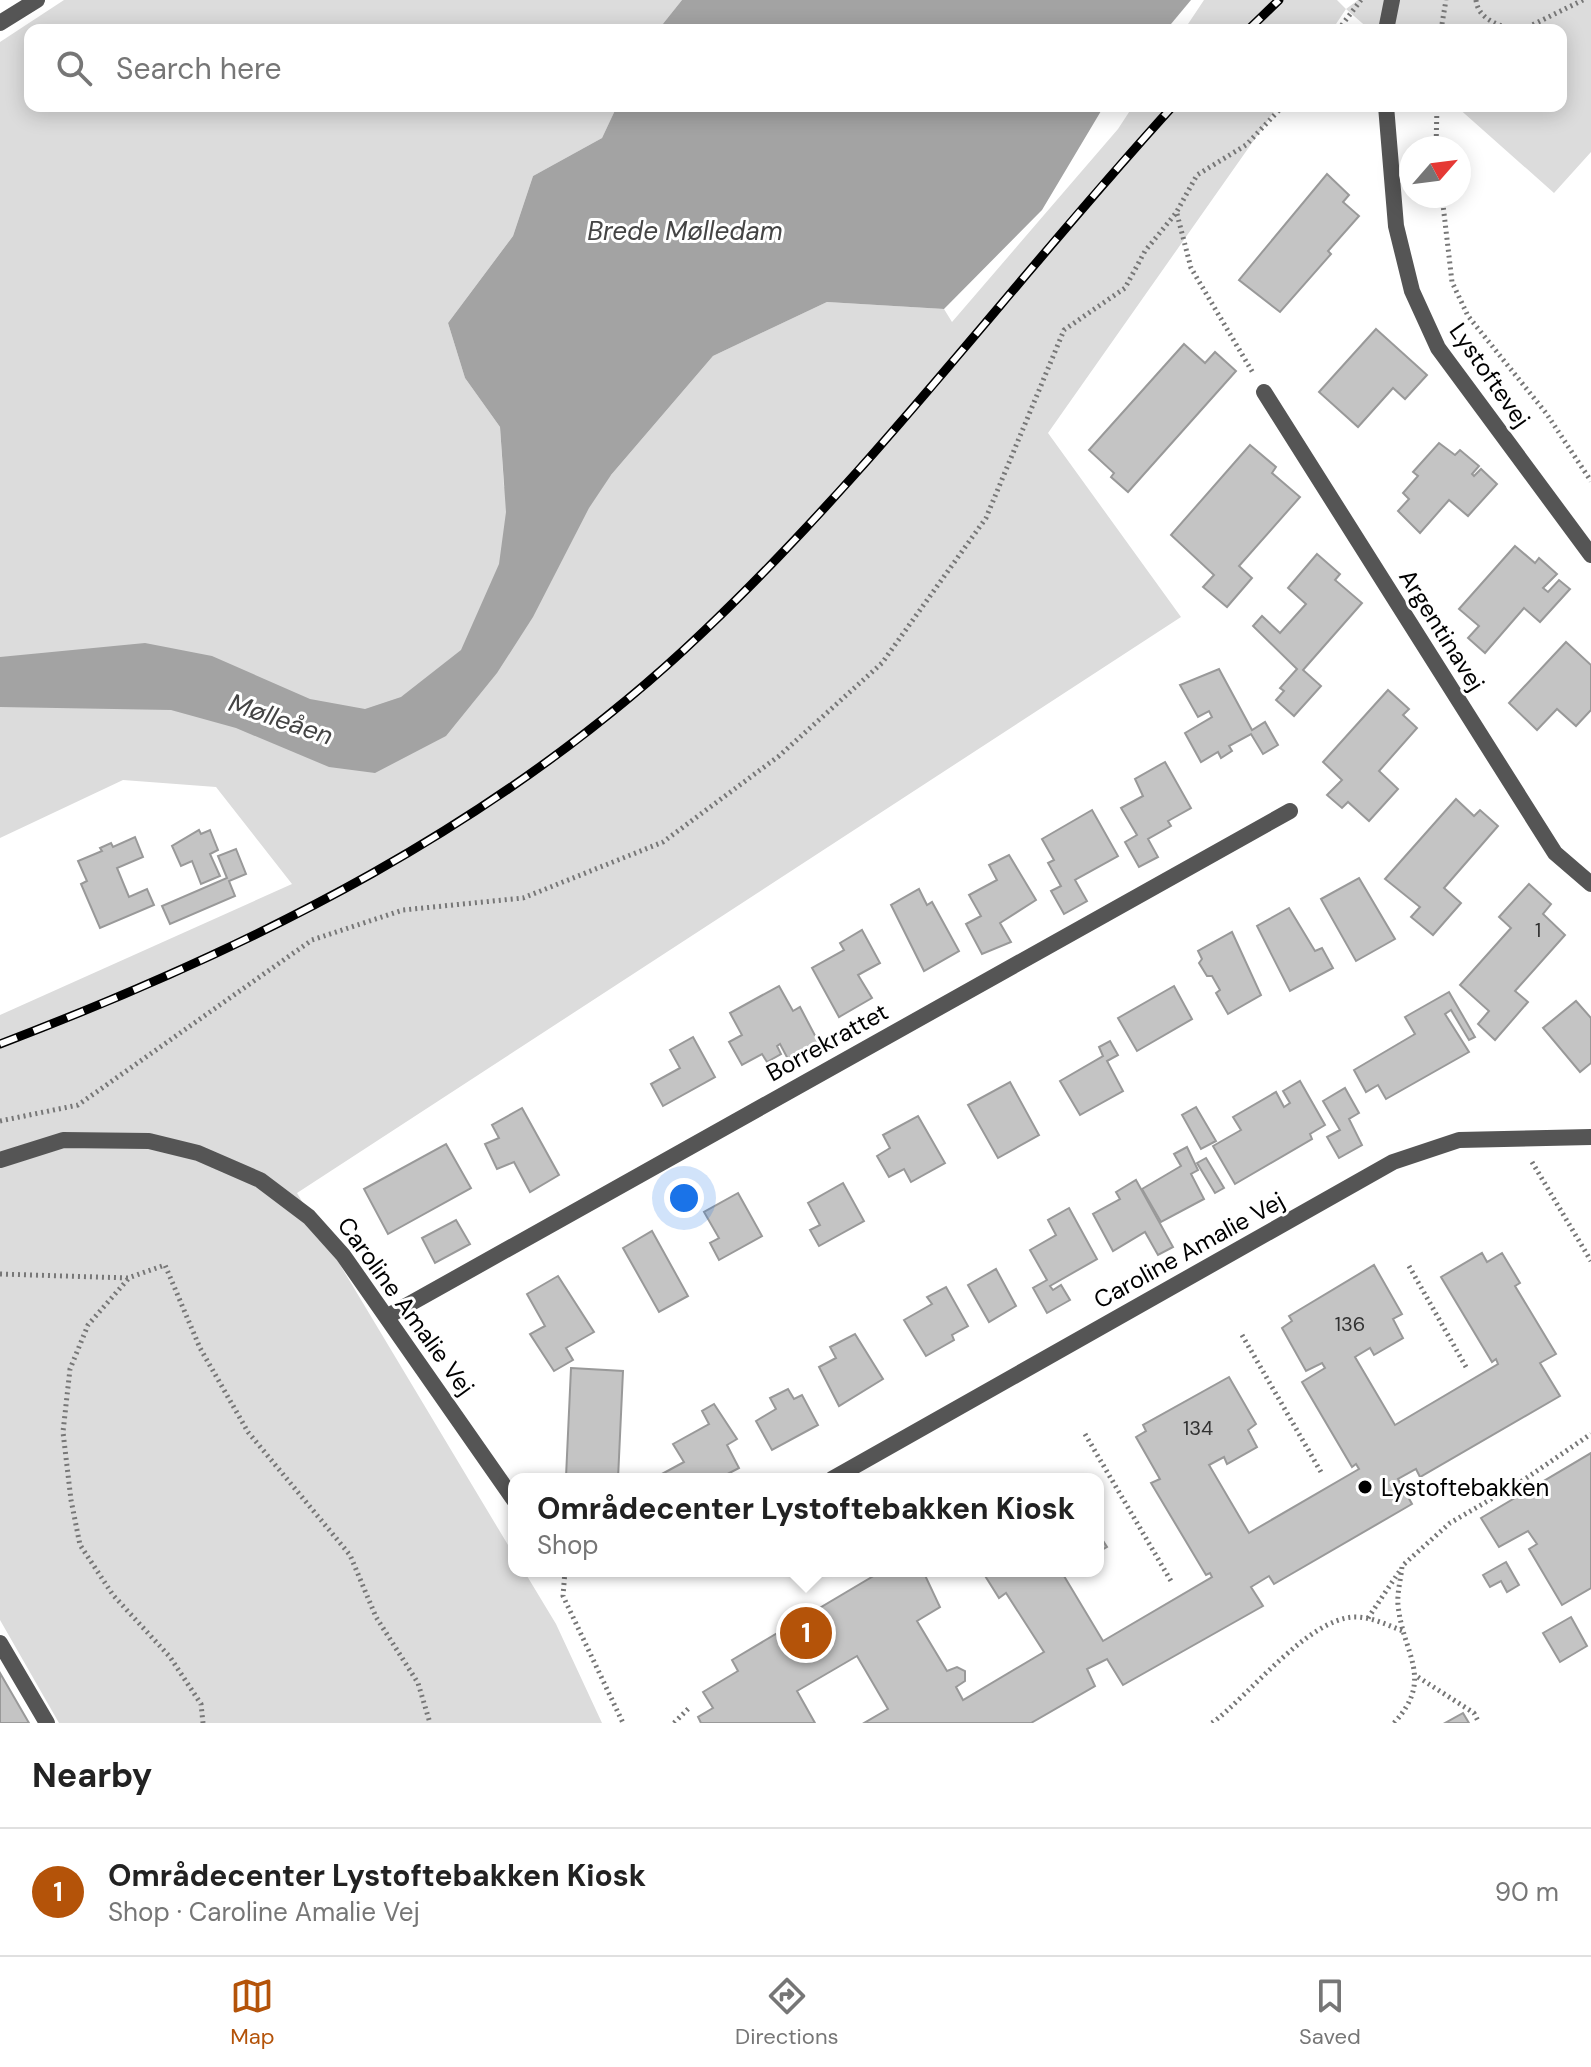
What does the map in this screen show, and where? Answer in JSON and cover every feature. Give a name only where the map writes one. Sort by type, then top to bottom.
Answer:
[{"type":"street","points":[[0,23],[37,0]]},
{"type":"street","points":[[1387,24],[1392,0]]},
{"type":"street","name":"Lystoftevej","points":[[1386,112],[1396,226],[1418,305],[1438,348],[1591,555]]},
{"type":"street","name":"Argentinavej","points":[[1264,392],[1555,853],[1591,884]]},
{"type":"street","name":"Borrekrattet","points":[[388,1316],[1290,811]]},
{"type":"street","name":"Caroline Amalie Vej","points":[[843,1473],[1393,1162],[1459,1140],[1591,1137]]},
{"type":"street","name":"Caroline Amalie Vej","points":[[0,1160],[63,1140],[149,1141],[198,1153],[260,1180],[309,1217],[388,1316],[508,1491]]},
{"type":"street","points":[[0,1643],[47,1723]]},
{"type":"path","points":[[1343,24],[1361,0]]},
{"type":"path","points":[[1442,24],[1446,0]]},
{"type":"path","points":[[1476,0],[1477,8],[1494,24]]},
{"type":"path","points":[[1534,24],[1583,0]]},
{"type":"path","points":[[0,1121],[78,1105],[312,940],[403,910],[523,898],[663,842],[779,756],[882,663],[986,518],[1064,330],[1125,288],[1145,251],[1176,213],[1197,175],[1246,145],[1277,112]]},
{"type":"path","points":[[1436,136],[1437,112]]},
{"type":"path","points":[[1443,208],[1452,282],[1468,316],[1546,413],[1591,481]]},
{"type":"path","points":[[1176,213],[1191,268],[1264,392]]},
{"type":"path","points":[[1517,1137],[1591,1261]]},
{"type":"path","points":[[0,1274],[128,1278],[165,1265],[200,1348],[248,1432],[350,1555],[376,1617],[418,1683],[430,1723]]},
{"type":"path","points":[[1409,1266],[1466,1367]]},
{"type":"path","points":[[128,1278],[88,1325],[70,1369],[63,1432],[71,1500],[80,1545],[113,1595],[170,1657],[201,1704],[203,1723]]},
{"type":"path","points":[[1242,1335],[1321,1472]]},
{"type":"path","points":[[1085,1434],[1171,1581]]},
{"type":"path","points":[[1368,1618],[1402,1566],[1450,1523],[1522,1481],[1591,1434]]},
{"type":"path","points":[[1394,1723],[1410,1706],[1418,1677],[1403,1632],[1398,1602],[1402,1566]]},
{"type":"path","points":[[565,1577],[563,1596],[623,1723]]},
{"type":"path","points":[[1212,1723],[1294,1649],[1326,1626],[1351,1617],[1368,1618],[1403,1632]]},
{"type":"path","points":[[1418,1677],[1474,1713],[1479,1723]]},
{"type":"path","points":[[674,1723],[689,1708]]},
{"type":"shaded area","points":[[64,0],[682,0],[663,24],[27,24]]},
{"type":"shaded area","points":[[1204,0],[1337,0],[1346,9],[1336,24],[1188,24]]},
{"type":"shaded area","points":[[1358,0],[1591,0],[1591,152],[1554,193],[1463,112],[1567,112],[1567,24],[1363,24],[1346,9]]},
{"type":"shaded area","points":[[24,26],[24,112],[614,112],[602,138],[533,176],[513,236],[448,323],[465,378],[500,427],[504,487],[611,475],[713,356],[827,302],[944,309],[952,322],[1118,129],[1129,112],[1274,112],[1048,433],[1181,617],[297,1193],[508,1545],[508,1577],[528,1577],[556,1624],[602,1723],[59,1723],[0,1620],[0,1015],[292,884],[216,787],[123,780],[0,838],[0,42]]},
{"type":"water","points":[[682,0],[1191,0],[1171,24],[663,24]]},
{"type":"water","name":"Brede Mølledam","points":[[614,112],[1100,112],[1042,210],[944,309],[827,302],[713,356],[611,475],[589,508],[533,617],[497,673],[446,736],[375,773],[329,767],[236,728],[171,710],[0,707],[0,657],[145,643],[212,656],[310,699],[365,709],[401,697],[461,650],[499,564],[506,512],[500,427],[465,378],[448,323],[513,236],[533,176],[602,138]]},
{"type":"building","points":[[1327,174],[1349,195],[1343,202],[1359,216],[1328,251],[1331,254],[1280,312],[1239,280]]},
{"type":"building","points":[[1376,329],[1427,375],[1405,399],[1393,388],[1358,427],[1319,392]]},
{"type":"building","points":[[1184,344],[1205,363],[1215,352],[1236,371],[1128,492],[1111,477],[1114,473],[1089,450]]},
{"type":"building","points":[[1439,443],[1455,455],[1460,450],[1479,466],[1472,474],[1474,476],[1481,469],[1497,484],[1468,516],[1449,500],[1420,533],[1398,511],[1409,499],[1403,493],[1418,476],[1413,472]]},
{"type":"building","points":[[1250,445],[1276,467],[1272,473],[1300,497],[1239,566],[1252,578],[1227,607],[1203,587],[1214,575],[1171,535]]},
{"type":"building","points":[[1515,546],[1535,563],[1539,558],[1557,574],[1543,588],[1548,592],[1559,580],[1570,589],[1540,622],[1524,608],[1485,653],[1468,638],[1479,626],[1459,609]]},
{"type":"building","points":[[1317,554],[1340,574],[1335,580],[1362,603],[1303,670],[1321,686],[1294,716],[1276,700],[1284,691],[1280,688],[1297,669],[1253,626],[1262,616],[1280,633],[1306,604],[1288,588]]},
{"type":"building","points":[[1566,642],[1591,665],[1591,710],[1576,726],[1557,709],[1537,730],[1509,703]]},
{"type":"building","points":[[1219,669],[1252,730],[1265,722],[1278,745],[1263,754],[1251,734],[1229,746],[1232,751],[1221,758],[1218,752],[1201,762],[1185,733],[1212,717],[1209,711],[1198,717],[1180,685]]},
{"type":"building","points":[[1388,690],[1409,709],[1403,715],[1417,728],[1379,771],[1398,789],[1369,821],[1348,802],[1342,808],[1327,795],[1342,780],[1323,762]]},
{"type":"building","points":[[1165,762],[1191,808],[1168,821],[1171,826],[1148,839],[1158,857],[1139,867],[1125,842],[1137,835],[1121,808],[1143,796],[1135,779]]},
{"type":"building","points":[[1456,799],[1474,816],[1480,810],[1498,826],[1444,888],[1461,903],[1433,935],[1411,917],[1420,907],[1385,879]]},
{"type":"building","points":[[1092,810],[1118,856],[1075,880],[1087,901],[1064,914],[1051,891],[1061,886],[1048,863],[1054,860],[1042,839]]},
{"type":"building","points":[[199,830],[201,834],[210,830],[218,850],[210,854],[220,876],[201,884],[192,861],[181,866],[172,846]]},
{"type":"building","points":[[135,837],[143,857],[117,868],[129,897],[147,889],[154,905],[100,928],[81,884],[87,881],[78,861],[102,851],[100,848],[111,843],[113,847]]},
{"type":"building","points":[[236,849],[246,874],[229,881],[235,896],[170,924],[162,906],[227,878],[218,856]]},
{"type":"building","points":[[1009,855],[1036,900],[1000,923],[1011,942],[982,954],[966,924],[981,916],[969,895],[997,880],[989,865]]},
{"type":"building","points":[[1359,878],[1395,939],[1356,961],[1321,899]]},
{"type":"building","points":[[1529,884],[1551,904],[1543,914],[1565,935],[1515,991],[1528,1002],[1495,1040],[1478,1024],[1489,1011],[1460,985],[1511,928],[1499,917]]},
{"type":"building","points":[[919,889],[927,905],[932,902],[959,951],[924,971],[891,905]]},
{"type":"building","points":[[1289,908],[1315,951],[1322,948],[1333,968],[1290,991],[1257,926]]},
{"type":"building","points":[[862,930],[880,963],[858,975],[872,998],[839,1017],[812,968],[844,950],[840,943]]},
{"type":"building","points":[[1232,932],[1261,995],[1228,1014],[1216,993],[1220,990],[1199,963],[1202,959],[1198,951]]},
{"type":"building","points":[[779,986],[793,1011],[800,1007],[820,1045],[789,1061],[780,1044],[777,1046],[781,1054],[767,1062],[762,1054],[742,1065],[729,1042],[742,1035],[730,1013]]},
{"type":"building","points":[[1174,986],[1192,1019],[1137,1051],[1118,1018]]},
{"type":"building","points":[[1449,992],[1475,1037],[1469,1040],[1451,1010],[1445,1014],[1469,1052],[1386,1099],[1378,1085],[1366,1092],[1354,1070],[1415,1034],[1405,1017]]},
{"type":"building","points":[[1576,1001],[1591,1018],[1591,1063],[1580,1072],[1543,1028]]},
{"type":"building","points":[[693,1037],[715,1077],[663,1106],[651,1084],[680,1068],[670,1050]]},
{"type":"building","points":[[1110,1041],[1118,1055],[1107,1061],[1123,1091],[1080,1115],[1060,1081],[1103,1056],[1099,1047]]},
{"type":"building","points":[[1300,1081],[1325,1125],[1310,1134],[1312,1139],[1235,1184],[1213,1146],[1241,1130],[1233,1117],[1276,1092],[1284,1107],[1290,1103],[1283,1091]]},
{"type":"building","points":[[1010,1082],[1039,1135],[998,1158],[968,1105]]},
{"type":"building","points":[[1345,1088],[1359,1113],[1349,1119],[1362,1145],[1339,1158],[1327,1137],[1340,1130],[1323,1101]]},
{"type":"building","points":[[1196,1107],[1216,1141],[1201,1149],[1182,1115]]},
{"type":"building","points":[[522,1108],[559,1175],[530,1192],[514,1162],[497,1169],[485,1144],[499,1138],[492,1125]]},
{"type":"building","points":[[918,1116],[945,1163],[911,1182],[904,1169],[889,1177],[877,1156],[890,1148],[883,1135]]},
{"type":"building","points":[[446,1144],[471,1188],[388,1234],[364,1189]]},
{"type":"building","points":[[1187,1147],[1198,1170],[1191,1174],[1204,1199],[1161,1222],[1142,1189],[1181,1166],[1174,1154]]},
{"type":"building","points":[[1206,1158],[1224,1188],[1215,1193],[1197,1163]]},
{"type":"building","points":[[1136,1180],[1173,1247],[1158,1255],[1145,1232],[1113,1251],[1093,1214],[1120,1199],[1116,1192]]},
{"type":"building","points":[[843,1183],[864,1221],[819,1246],[810,1230],[820,1225],[808,1203]]},
{"type":"building","points":[[738,1193],[762,1236],[719,1260],[710,1243],[719,1238],[704,1212]]},
{"type":"building","points":[[1069,1208],[1097,1259],[1050,1286],[1053,1290],[1061,1285],[1070,1300],[1047,1313],[1033,1288],[1047,1280],[1030,1250],[1056,1235],[1048,1220]]},
{"type":"building","points":[[456,1220],[470,1244],[435,1263],[422,1238]]},
{"type":"building","points":[[652,1231],[688,1296],[659,1312],[623,1248]]},
{"type":"building","name":"Lystoftebakken","points":[[1482,1253],[1487,1262],[1502,1253],[1520,1283],[1515,1286],[1556,1354],[1540,1363],[1560,1396],[1420,1477],[1416,1469],[1398,1479],[1412,1504],[1274,1584],[1269,1576],[1251,1587],[1263,1606],[1123,1685],[1107,1659],[1087,1669],[1095,1686],[1031,1723],[864,1723],[888,1709],[857,1656],[797,1691],[815,1723],[701,1723],[698,1717],[713,1708],[703,1692],[738,1671],[732,1660],[872,1577],[926,1577],[940,1607],[917,1621],[947,1671],[957,1667],[965,1671],[965,1681],[956,1687],[963,1700],[1044,1652],[1006,1593],[999,1598],[986,1577],[1065,1577],[1103,1641],[1212,1577],[1210,1573],[1206,1575],[1151,1483],[1160,1479],[1136,1437],[1146,1431],[1143,1425],[1229,1377],[1256,1424],[1248,1430],[1257,1447],[1227,1464],[1224,1457],[1209,1465],[1249,1533],[1359,1469],[1356,1464],[1352,1467],[1302,1382],[1325,1368],[1322,1363],[1306,1371],[1282,1328],[1292,1321],[1289,1316],[1374,1265],[1402,1314],[1393,1319],[1403,1338],[1374,1355],[1370,1348],[1355,1357],[1395,1425],[1498,1364],[1496,1359],[1492,1362],[1441,1277]]},
{"type":"building","points":[[996,1269],[1016,1306],[989,1322],[968,1285]]},
{"type":"building","points":[[558,1276],[594,1332],[566,1348],[573,1360],[554,1371],[530,1334],[545,1326],[527,1294]]},
{"type":"building","points":[[946,1287],[968,1326],[952,1335],[954,1340],[926,1356],[904,1320],[932,1304],[927,1297]]},
{"type":"building","points":[[855,1334],[883,1379],[839,1406],[819,1367],[836,1358],[830,1347]]},
{"type":"building","points":[[571,1368],[623,1371],[618,1473],[566,1473]]},
{"type":"building","points":[[788,1389],[794,1399],[802,1395],[818,1425],[772,1450],[756,1421],[776,1409],[770,1398]]},
{"type":"building","points":[[714,1404],[737,1439],[727,1445],[739,1468],[729,1473],[664,1473],[684,1462],[673,1444],[709,1424],[702,1411]]},
{"type":"building","points":[[1591,1453],[1591,1588],[1562,1605],[1529,1549],[1537,1544],[1528,1531],[1499,1547],[1481,1518]]},
{"type":"building","points":[[1506,1562],[1519,1585],[1507,1592],[1501,1581],[1490,1587],[1483,1575]]},
{"type":"building","points":[[1571,1617],[1587,1646],[1560,1662],[1543,1633]]},
{"type":"building","points":[[0,1673],[29,1723],[0,1723]]},
{"type":"building","points":[[1463,1713],[1469,1723],[1445,1723]]},
{"type":"railway","points":[[1254,24],[1279,0]]},
{"type":"railway","points":[[0,1044],[190,965],[372,873],[460,821],[544,764],[626,701],[703,632],[826,506],[1168,112]]},
{"type":"place","name":"Lystoftebakken","points":[[1365,1487]]},
{"type":"place","name":"Områdecenter Lystoftebakken Kiosk","points":[[806,1633]]},
{"type":"water label","name":"Mølleåen","points":[[281,719]]}]
